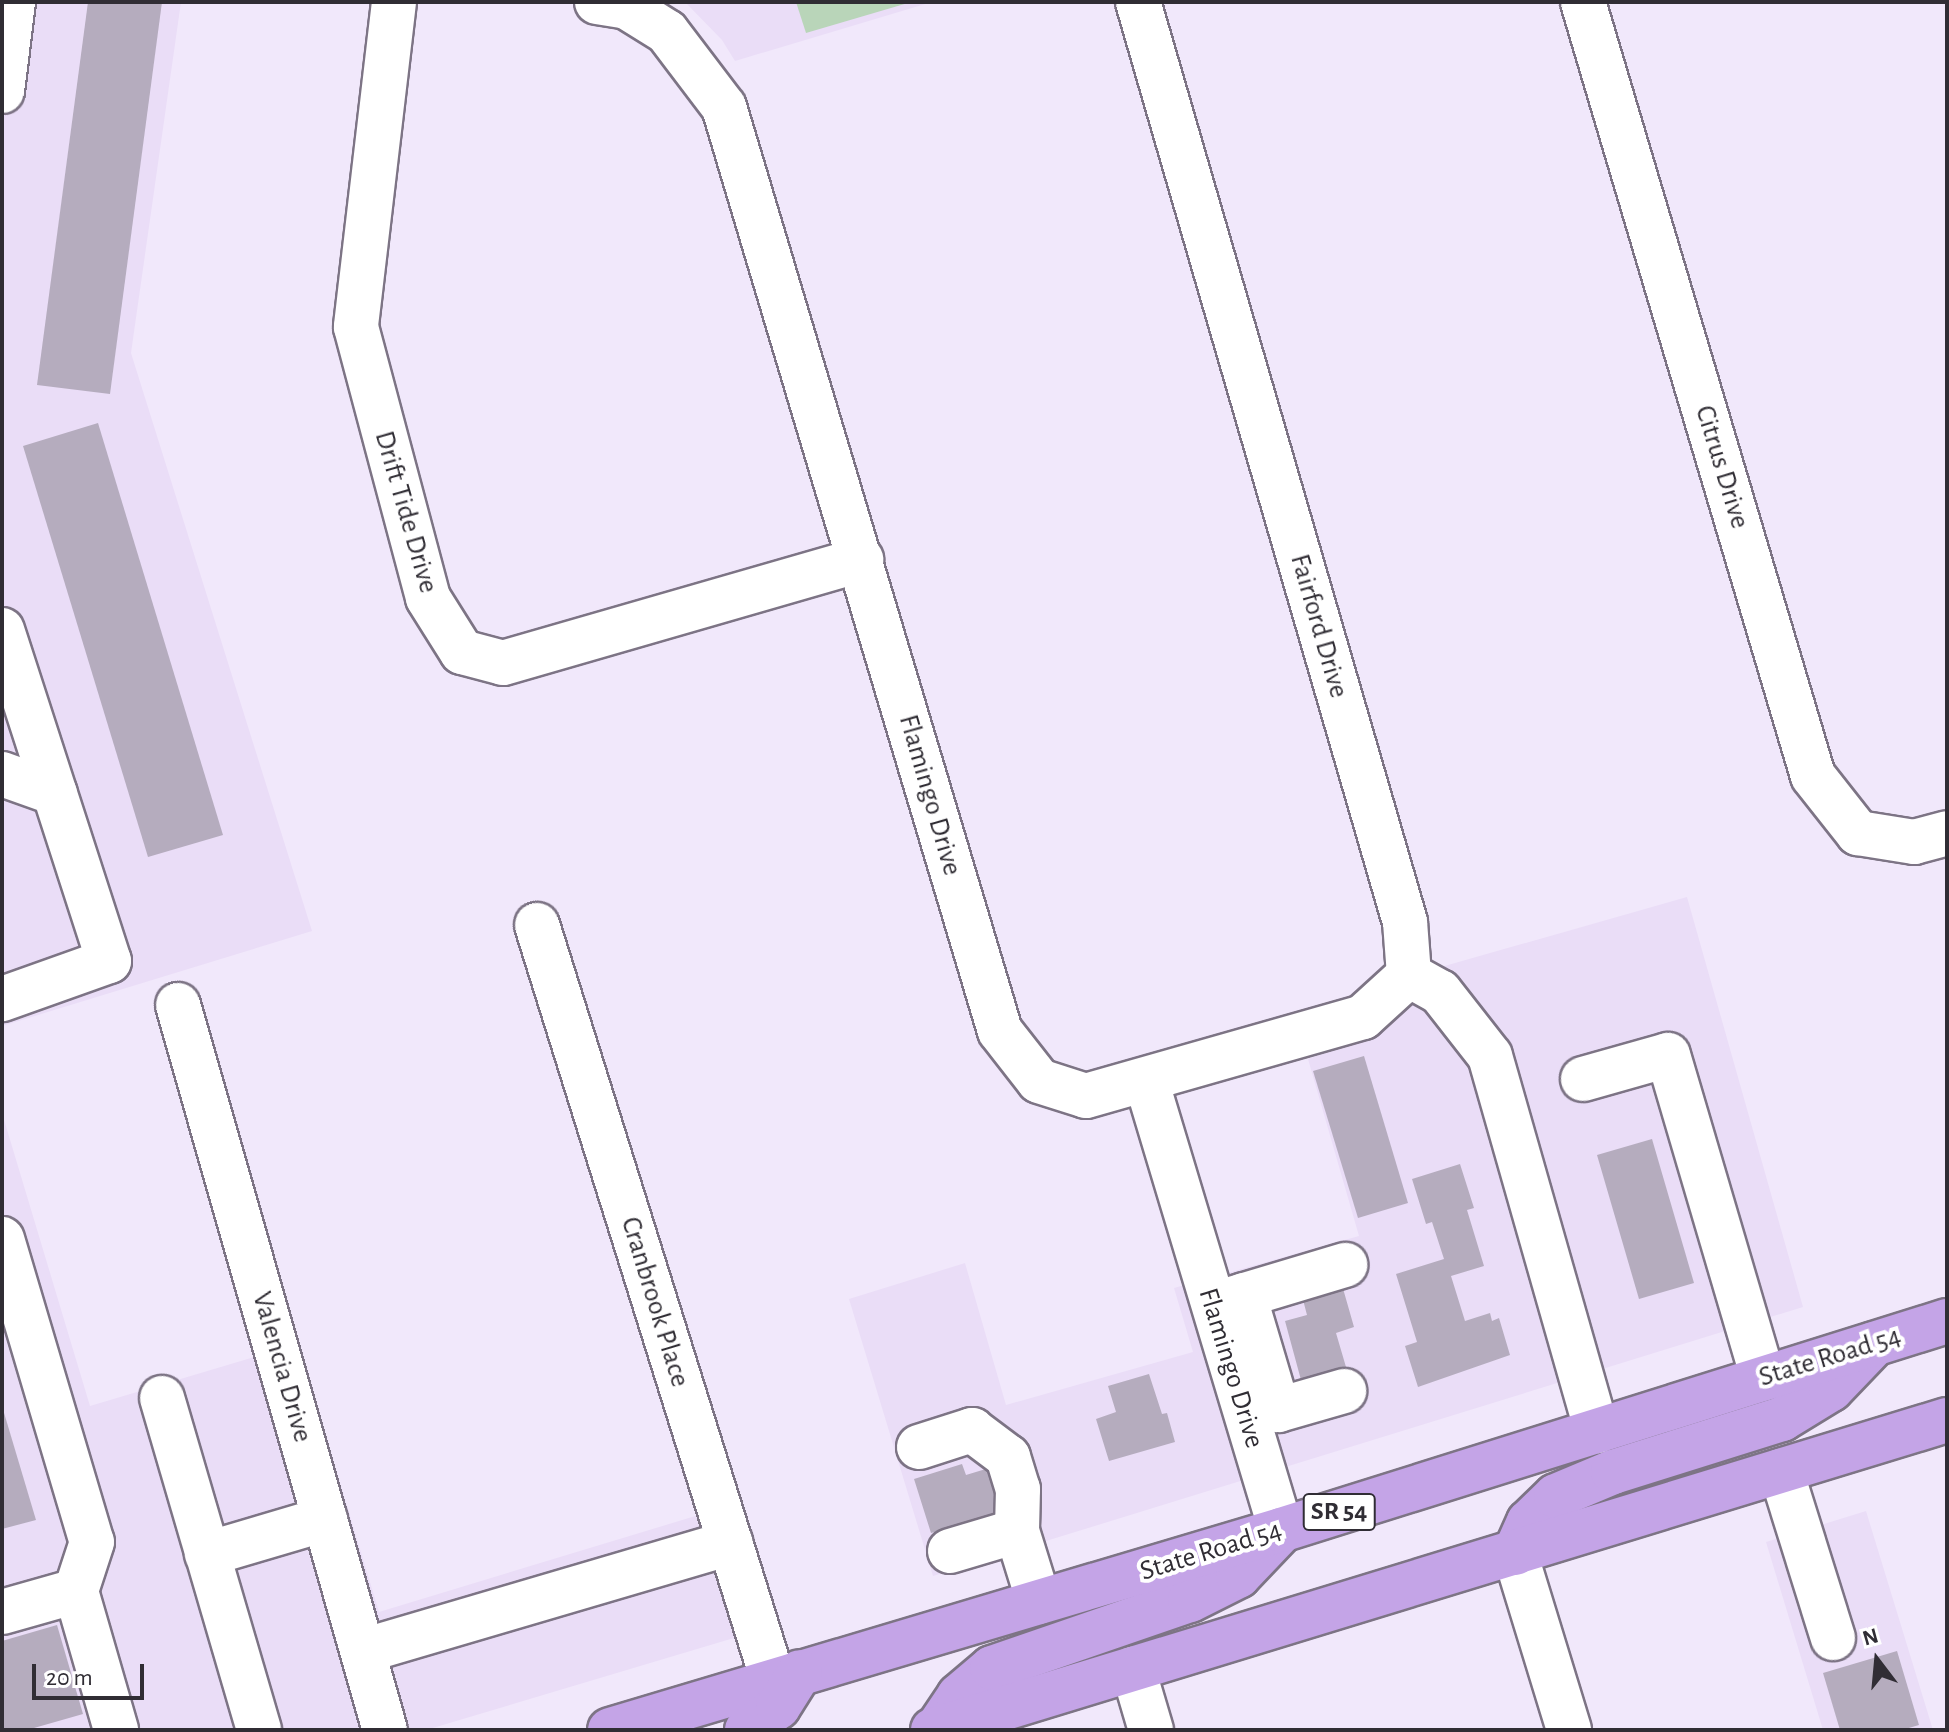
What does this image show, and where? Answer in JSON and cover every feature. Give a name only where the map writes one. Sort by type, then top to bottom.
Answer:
[{"type":"main road","name":"State Road 54","points":[[610,1730],[1281,1530],[1947,1321]]},
{"type":"main road","points":[[1515,1553],[1529,1522],[1556,1496],[1613,1472],[1782,1419],[1831,1389],[1875,1343]]},
{"type":"main road","points":[[935,1729],[1947,1420]]},
{"type":"main road","points":[[935,1729],[959,1696],[992,1668],[1190,1600],[1238,1576],[1281,1530]]},
{"type":"main road","points":[[747,1730],[778,1707],[787,1676]]},
{"type":"street","points":[[2,91],[13,2]]},
{"type":"street","name":"Drift Tide Drive","points":[[394,2],[356,327],[428,598],[462,652],[503,663],[861,560]]},
{"type":"street","name":"Flamingo Drive","points":[[597,2],[673,17],[724,107],[1000,1031],[1039,1081],[1086,1096],[1146,1080],[1228,1300],[1262,1416],[1281,1530]]},
{"type":"street","name":"Fairford Drive","points":[[1138,2],[1405,922],[1409,975]]},
{"type":"street","name":"Citrus Drive","points":[[1583,2],[1813,776],[1858,833],[1914,842],[1947,833]]},
{"type":"street","points":[[2,630],[109,961],[2,999]]},
{"type":"street","points":[[2,774],[55,793]]},
{"type":"street","name":"Cranbrook Place","points":[[537,925],[730,1543],[787,1676]]},
{"type":"street","points":[[1146,1080],[1363,1017],[1409,975],[1440,992],[1490,1056],[1597,1431]]},
{"type":"street","name":"Valencia Drive","points":[[178,1005],[385,1730]]},
{"type":"street","points":[[1583,1079],[1668,1055],[1763,1378]]},
{"type":"street","points":[[2,1239],[14,1325],[92,1542],[76,1591],[116,1730]]},
{"type":"street","points":[[1228,1300],[1345,1265]]},
{"type":"street","points":[[1262,1416],[1344,1391]]},
{"type":"street","points":[[162,1398],[259,1730]]},
{"type":"street","points":[[919,1447],[972,1430],[1008,1457],[1018,1489],[1017,1531],[1039,1602]]},
{"type":"street","points":[[1781,1471],[1833,1638]]},
{"type":"street","points":[[207,1554],[325,1519]]},
{"type":"street","points":[[950,1551],[1017,1531]]},
{"type":"street","points":[[363,1651],[730,1543]]},
{"type":"street","points":[[1515,1553],[1569,1730]]},
{"type":"street","points":[[2,1612],[76,1591]]},
{"type":"street","points":[[1133,1669],[1151,1730]]},
{"type":"shaded area","points":[[2,2],[181,2],[131,353],[312,931],[2,1026]]},
{"type":"shaded area","points":[[685,2],[932,2],[735,61],[722,40]]},
{"type":"shaded area","points":[[1687,897],[1803,1307],[933,1576],[849,1299],[965,1263],[1006,1405],[1193,1352],[1174,1288],[1359,1236],[1308,1059],[1361,1040],[1434,969]]},
{"type":"shaded area","points":[[2,1113],[90,1406],[298,1344],[379,1612],[735,1504],[774,1626],[426,1730],[2,1730]]},
{"type":"shaded area","points":[[1866,1511],[1933,1730],[1823,1730],[1766,1542]]},
{"type":"green space","points":[[796,2],[908,2],[908,3],[806,33]]},
{"type":"building","points":[[88,2],[162,2],[110,394],[37,385]]},
{"type":"building","points":[[98,423],[223,835],[148,857],[23,446]]},
{"type":"building","points":[[1364,1056],[1408,1203],[1358,1218],[1313,1071]]},
{"type":"building","points":[[1652,1139],[1694,1283],[1639,1299],[1597,1155]]},
{"type":"building","points":[[1460,1164],[1474,1208],[1467,1210],[1484,1266],[1451,1276],[1465,1321],[1490,1313],[1492,1321],[1499,1318],[1510,1355],[1418,1387],[1405,1346],[1417,1342],[1396,1274],[1444,1259],[1432,1222],[1426,1224],[1412,1179]]},
{"type":"building","points":[[1342,1285],[1354,1327],[1336,1333],[1346,1367],[1301,1380],[1285,1321],[1307,1315],[1302,1296]]},
{"type":"building","points":[[1149,1374],[1162,1414],[1167,1413],[1175,1442],[1109,1461],[1096,1419],[1116,1412],[1108,1386]]},
{"type":"building","points":[[2,1406],[36,1520],[2,1529]]},
{"type":"building","points":[[962,1464],[966,1475],[999,1465],[1002,1511],[931,1533],[914,1479]]},
{"type":"building","points":[[57,1625],[83,1714],[27,1730],[2,1730],[2,1641]]},
{"type":"building","points":[[1897,1651],[1919,1725],[1902,1730],[1840,1730],[1823,1673]]}]
